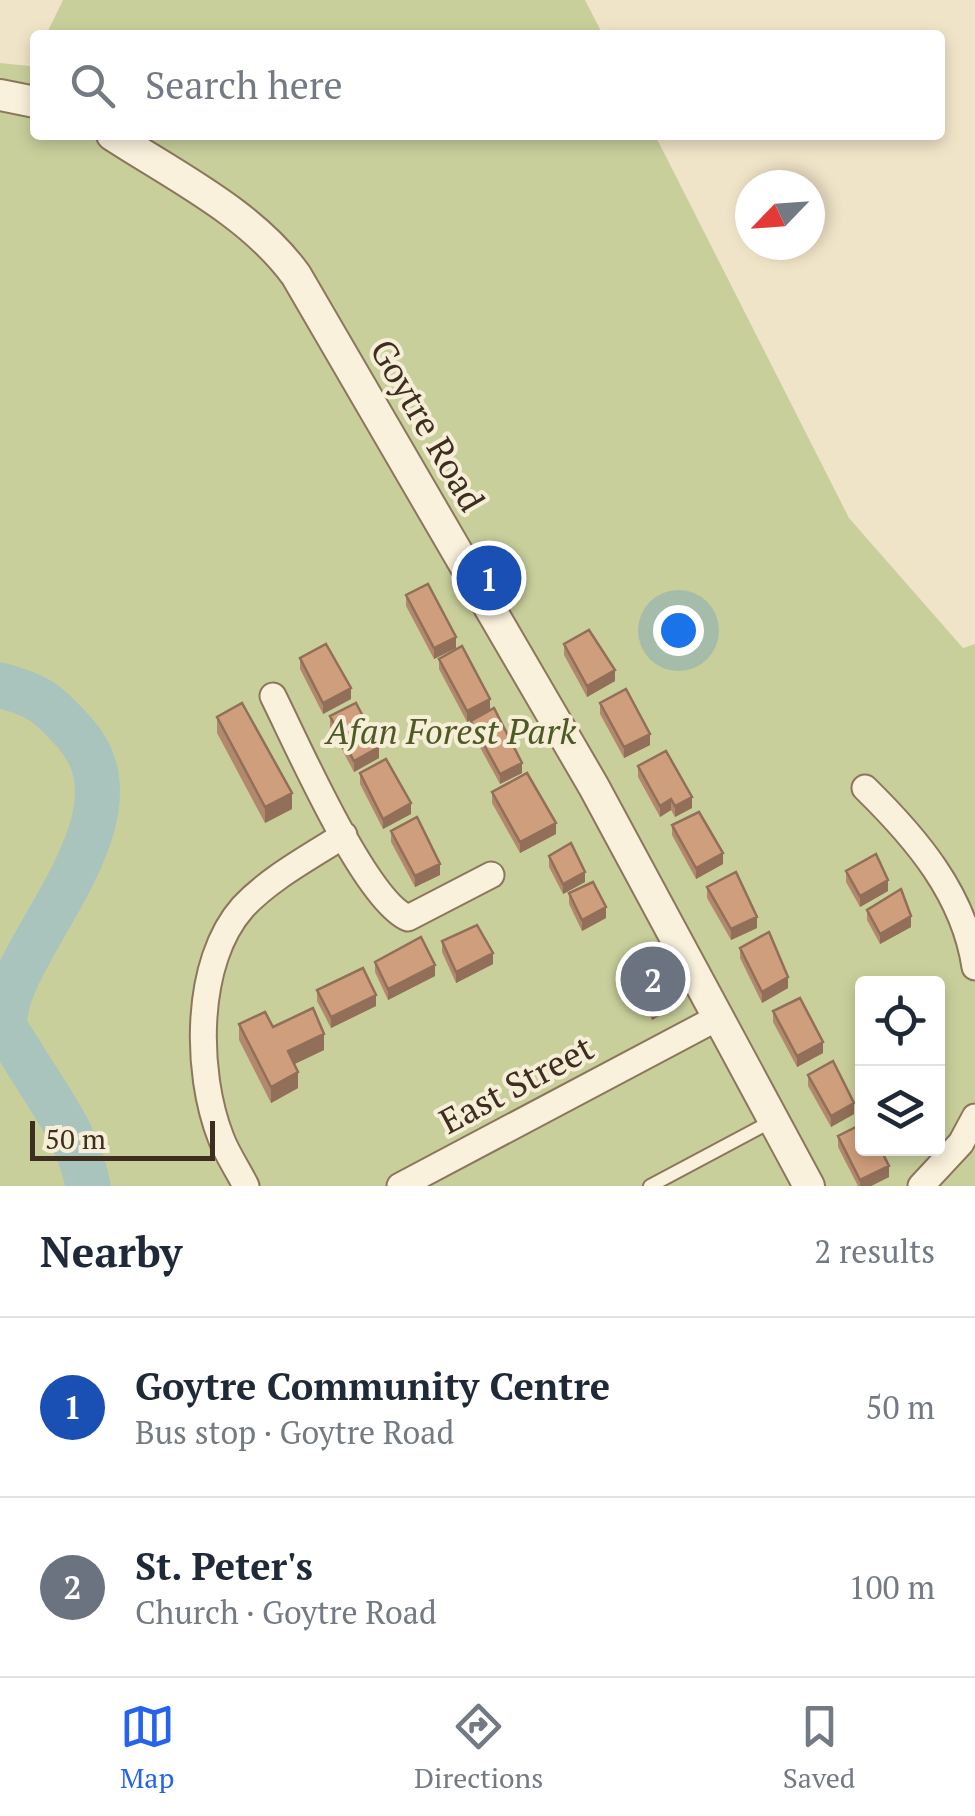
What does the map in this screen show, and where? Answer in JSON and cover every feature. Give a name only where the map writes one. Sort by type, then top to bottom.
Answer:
[{"type":"street","points":[[0,95],[30,101]]},
{"type":"street","name":"Goytre Road","points":[[120,140],[253,228],[277,248],[296,275],[586,771],[809,1186]]},
{"type":"street","points":[[272,696],[344,835],[392,911],[408,918],[491,875]]},
{"type":"street","points":[[865,788],[911,833],[944,880],[972,946],[975,966]]},
{"type":"street","points":[[246,1186],[221,1137],[209,1092],[209,985],[218,943],[256,896],[344,835]]},
{"type":"street","name":"East Street","points":[[400,1186],[719,1017]]},
{"type":"street","points":[[921,1186],[961,1144],[975,1117]]},
{"type":"lane","points":[[650,1186],[772,1121]]},
{"type":"green space","points":[[63,0],[585,0],[600,30],[48,30]]},
{"type":"green space","name":"Afan Forest Park","points":[[0,63],[30,66],[30,140],[658,140],[849,518],[963,648],[975,644],[975,1186],[0,1186]]},
{"type":"building","points":[[428,584],[456,637],[434,648],[406,595]]},
{"type":"building","points":[[589,630],[615,670],[587,686],[564,644]]},
{"type":"building","points":[[326,644],[351,688],[323,703],[300,658]]},
{"type":"building","points":[[462,646],[490,699],[467,711],[439,659]]},
{"type":"building","points":[[626,689],[650,734],[624,747],[600,703]]},
{"type":"building","points":[[242,703],[292,793],[265,807],[217,717]]},
{"type":"building","points":[[356,703],[379,747],[354,761],[330,716]]},
{"type":"building","points":[[494,708],[522,763],[500,774],[471,721]]},
{"type":"building","points":[[666,751],[692,797],[675,806],[671,799],[660,806],[638,766]]},
{"type":"building","points":[[386,759],[411,803],[383,819],[360,773]]},
{"type":"building","points":[[527,773],[556,823],[520,842],[492,792]]},
{"type":"building","points":[[699,812],[723,853],[696,868],[672,825]]},
{"type":"building","points":[[417,817],[440,864],[415,876],[391,831]]},
{"type":"building","points":[[571,843],[585,872],[563,884],[549,856]]},
{"type":"building","points":[[876,854],[888,880],[860,896],[846,871]]},
{"type":"building","points":[[736,872],[757,917],[731,929],[707,887]]},
{"type":"building","points":[[593,882],[606,907],[582,920],[569,893]]},
{"type":"building","points":[[901,889],[911,916],[880,934],[867,910]]},
{"type":"building","points":[[477,925],[493,953],[456,972],[442,941]]},
{"type":"building","points":[[769,932],[788,977],[762,992],[740,948]]},
{"type":"building","points":[[421,937],[435,965],[388,989],[375,962]]},
{"type":"building","points":[[652,955],[673,998],[652,1009],[629,967]]},
{"type":"building","points":[[363,968],[376,995],[331,1017],[317,990]]},
{"type":"building","points":[[800,998],[823,1042],[797,1056],[773,1011]]},
{"type":"building","points":[[313,1008],[324,1034],[288,1051],[298,1072],[271,1087],[239,1024],[265,1012],[273,1027]]},
{"type":"building","points":[[833,1061],[854,1103],[831,1116],[808,1075]]},
{"type":"building","points":[[855,1128],[855,1156],[884,1156],[889,1166],[860,1180],[838,1136]]},
{"type":"waterway","points":[[0,685],[49,707],[74,732],[94,767],[97,805],[86,844],[25,961],[10,995],[5,1025],[71,1135],[88,1186]]},
{"type":"place","name":"Goytre Community Centre","points":[[489,578]]},
{"type":"place","name":"St. Peter's","points":[[653,979]]}]
